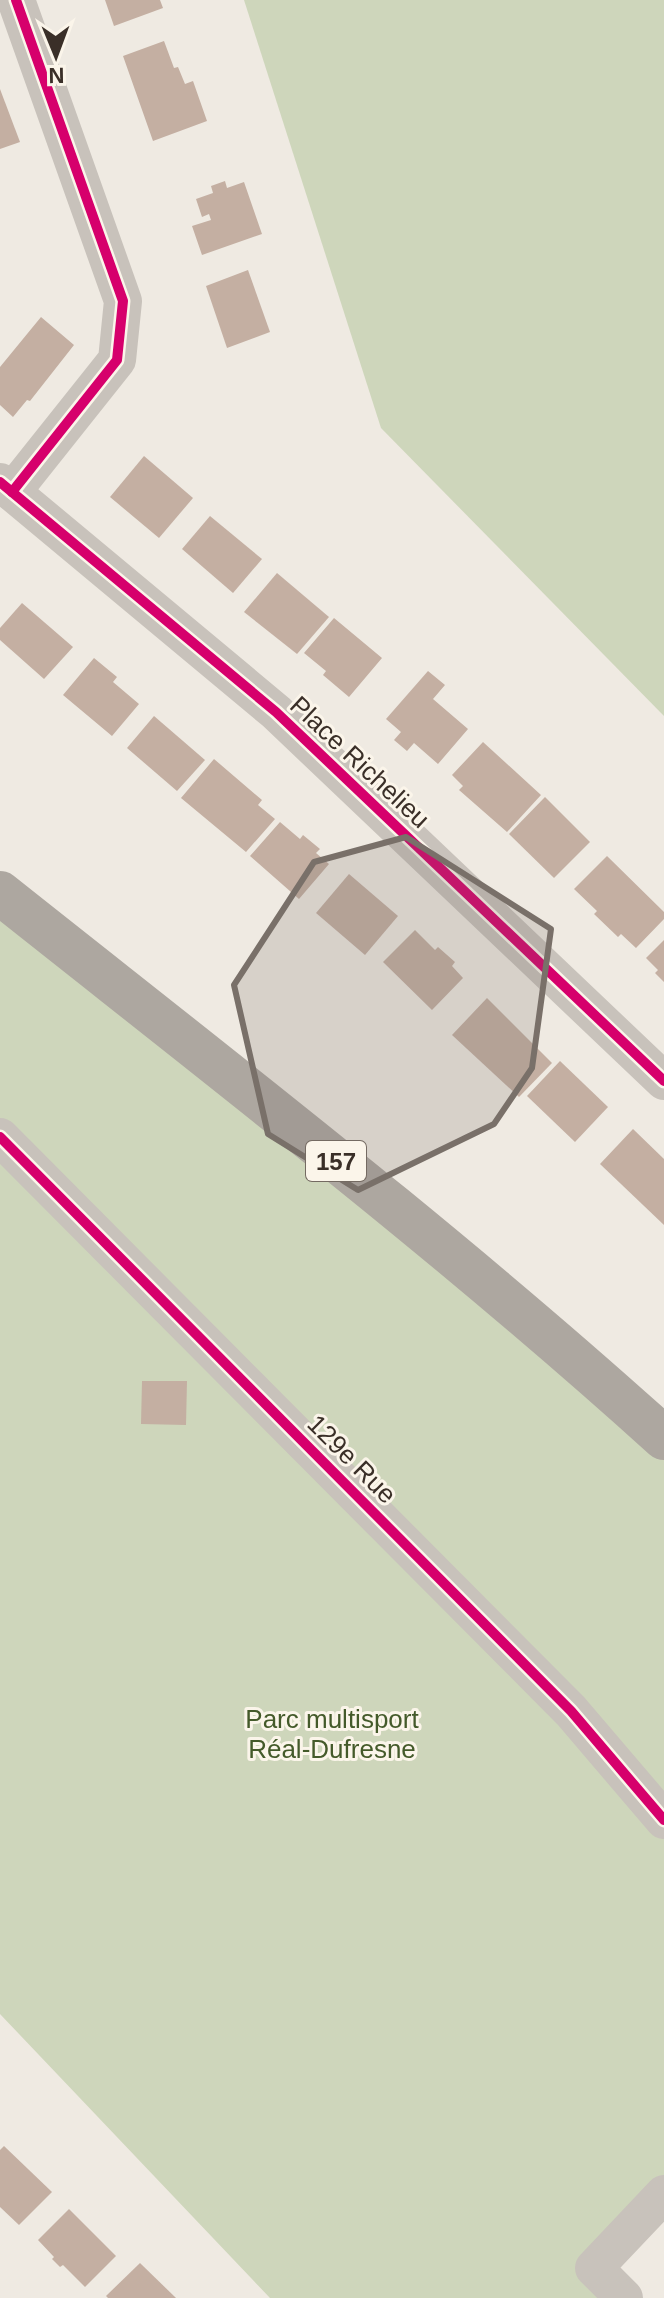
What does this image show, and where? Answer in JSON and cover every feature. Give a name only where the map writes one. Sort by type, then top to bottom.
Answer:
[{"type":"main road","name":"157","points":[[0,893],[265,1103],[590,1371],[664,1438]]},
{"type":"street","name":"Place Richelieu","points":[[16,0],[123,301],[117,360],[6,487],[276,712],[664,1081]]},
{"type":"street","name":"129e Rue","points":[[0,1137],[571,1711],[664,1820]]},
{"type":"street","points":[[624,2298],[594,2268],[664,2194]]},
{"type":"highlighted area","points":[[406,837],[551,929],[532,1068],[494,1124],[358,1190],[268,1134],[234,985],[314,862]]},
{"type":"green space","points":[[244,0],[664,0],[664,716],[381,428]]},
{"type":"green space","name":"Parc multisport Réal-Dufresne","points":[[0,907],[664,1454],[664,2194],[594,2268],[624,2298],[270,2298],[0,2014]]},
{"type":"building","points":[[105,0],[160,0],[163,8],[114,26]]},
{"type":"building","points":[[164,41],[174,68],[178,67],[185,84],[193,81],[207,121],[153,141],[123,56]]},
{"type":"building","points":[[0,89],[20,142],[0,149]]},
{"type":"building","points":[[225,181],[227,188],[244,182],[262,234],[202,255],[192,226],[211,220],[209,214],[202,217],[196,199],[213,193],[211,186]]},
{"type":"building","points":[[248,270],[270,332],[227,348],[206,286]]},
{"type":"building","points":[[41,317],[74,345],[30,401],[27,400],[13,417],[0,405],[0,367]]},
{"type":"building","points":[[144,456],[193,498],[159,538],[110,497]]},
{"type":"building","points":[[210,516],[262,559],[233,593],[182,549]]},
{"type":"building","points":[[277,573],[329,617],[297,654],[244,612]]},
{"type":"building","points":[[22,603],[73,647],[44,679],[0,640],[0,628]]},
{"type":"building","points":[[334,618],[382,658],[349,697],[323,675],[326,671],[304,653]]},
{"type":"building","points":[[94,658],[117,677],[113,682],[139,704],[112,736],[63,695]]},
{"type":"building","points":[[428,671],[445,685],[433,699],[468,729],[438,764],[414,743],[407,751],[394,740],[401,732],[386,719]]},
{"type":"building","points":[[154,716],[205,760],[177,791],[127,748]]},
{"type":"building","points":[[483,742],[541,795],[507,832],[459,790],[463,786],[452,775]]},
{"type":"building","points":[[214,759],[262,800],[258,805],[275,819],[246,852],[181,798]]},
{"type":"building","points":[[545,797],[590,842],[554,878],[509,834]]},
{"type":"building","points":[[280,822],[300,839],[303,835],[320,849],[316,853],[329,864],[299,899],[250,856]]},
{"type":"building","points":[[607,856],[664,912],[664,919],[636,948],[621,934],[618,937],[574,889]]},
{"type":"building","points":[[349,874],[398,916],[365,955],[316,913]]},
{"type":"building","points":[[415,930],[435,950],[438,947],[455,962],[452,966],[463,978],[432,1010],[383,962]]},
{"type":"building","points":[[664,940],[664,982],[646,958]]},
{"type":"building","points":[[487,998],[552,1063],[519,1097],[452,1035]]},
{"type":"building","points":[[560,1061],[608,1107],[575,1142],[527,1096]]},
{"type":"building","points":[[633,1129],[664,1159],[664,1225],[600,1164]]},
{"type":"building","points":[[142,1381],[187,1381],[186,1425],[141,1424]]},
{"type":"building","points":[[4,2146],[52,2192],[19,2225],[0,2207],[0,2150]]},
{"type":"building","points":[[69,2209],[116,2256],[85,2287],[63,2265],[60,2267],[52,2259],[54,2257],[38,2240]]},
{"type":"building","points":[[140,2263],[176,2298],[108,2298],[106,2296]]},
{"type":"cycle path","points":[[12,492],[117,360],[123,301],[16,0]]},
{"type":"cycle path","points":[[0,482],[276,712],[664,1081]]},
{"type":"cycle path","points":[[0,1137],[571,1711],[664,1820]]}]
